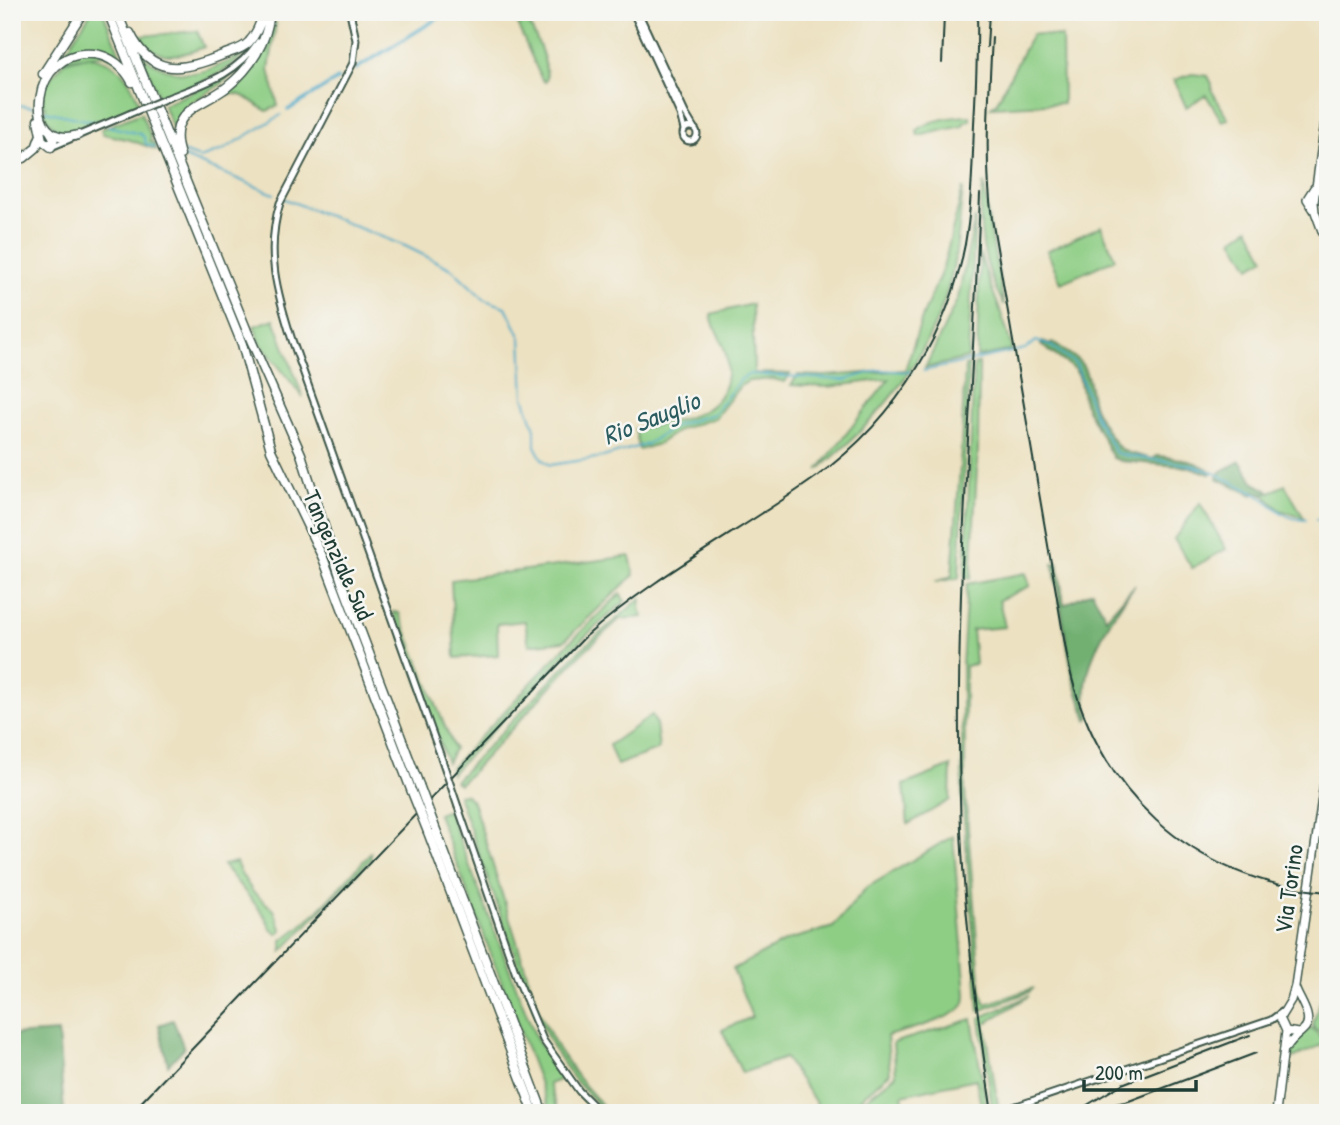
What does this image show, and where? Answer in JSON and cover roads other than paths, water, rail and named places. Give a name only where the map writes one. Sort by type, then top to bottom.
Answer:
[{"type":"highway","points":[[83,12],[39,81],[36,110],[43,142],[51,147],[54,138],[40,113],[43,84],[57,65],[79,54],[101,55],[117,63],[129,77],[149,112]]},
{"type":"highway","name":"Tangenziale Sud","points":[[108,12],[242,344],[271,450],[323,558],[416,788]]},
{"type":"highway","points":[[117,12],[147,56],[160,64],[181,68],[195,66],[247,44],[267,12]]},
{"type":"highway","name":"Tangenziale Sud","points":[[117,12],[247,331],[298,444],[342,582],[534,1113]]},
{"type":"highway","points":[[185,178],[177,142],[182,120],[192,107],[225,89],[246,69],[264,40],[267,12]]},
{"type":"highway","points":[[50,131],[61,136],[78,135]]},
{"type":"highway","points":[[24,158],[36,148],[41,134]]},
{"type":"highway","name":"Tangenziale Sud","points":[[431,828],[543,1113]]},
{"type":"main road","points":[[1328,100],[1312,199],[1328,247]]},
{"type":"main road","name":"Via Torino","points":[[1284,1010],[1291,1000],[1295,986],[1328,756]]},
{"type":"main road","name":"Via Torino","points":[[1295,986],[1304,1009]]},
{"type":"main road","points":[[1276,1113],[1286,1049],[1280,1018],[1284,1010],[1295,1005],[1304,1009],[1308,1024],[1286,1049]]},
{"type":"main road","points":[[1284,1029],[1298,1033]]},
{"type":"street","points":[[51,147],[219,78],[237,67],[259,41],[267,12]]},
{"type":"street","points":[[351,12],[356,40],[352,62],[280,203],[273,227],[272,264],[280,302],[519,980],[543,1040],[579,1091],[601,1113]]},
{"type":"street","points":[[636,12],[698,135],[692,142],[684,139],[680,114],[636,12]]},
{"type":"street","points":[[684,130],[688,127],[694,128]]},
{"type":"street","points":[[999,1112],[1271,1020],[1284,1010]]},
{"type":"street","points":[[1271,1020],[1284,1029]]},
{"type":"waterway","points":[[356,69],[448,12]]},
{"type":"waterway","points":[[288,110],[338,79]]},
{"type":"waterway","name":"Rio Sauglio","points":[[12,104],[32,107]]},
{"type":"waterway","points":[[45,111],[95,122]]},
{"type":"waterway","points":[[182,152],[200,158],[223,150],[281,115]]},
{"type":"waterway","name":"Rio Sauglio","points":[[108,126],[140,134],[146,144],[155,147]]},
{"type":"waterway","name":"Rio Sauglio","points":[[184,157],[274,194]]},
{"type":"waterway","name":"Rio Sauglio","points":[[285,199],[405,246],[452,269],[485,300],[506,307],[521,338],[524,397],[535,429],[535,446],[542,459],[550,465],[603,457],[647,444],[677,425],[713,414],[741,379],[750,374],[845,380],[879,370],[911,372]]},
{"type":"waterway","name":"Rio Sauglio","points":[[923,371],[1025,349],[1036,341],[1051,346],[1076,364],[1095,416],[1116,453],[1181,463],[1208,471],[1259,496],[1285,515],[1306,520]]},
{"type":"waterway","name":"Rio Sauglio","points":[[1316,520],[1328,519]]},
{"type":"waterway","points":[[1320,535],[1328,547]]},
{"type":"railway","points":[[131,1113],[584,638],[639,594],[816,477],[873,427],[897,398],[936,334],[961,262],[971,187],[977,12]]},
{"type":"railway","points":[[987,47],[989,12]]},
{"type":"railway","points":[[942,63],[944,15]]},
{"type":"railway","points":[[992,37],[988,151],[992,219],[1067,656],[1080,704],[1099,748],[1125,786],[1156,820],[1192,848],[1233,870],[1279,884],[1328,892]]},
{"type":"railway","points":[[980,194],[962,571],[959,722],[961,837],[967,916],[992,1113]]},
{"type":"railway","points":[[1074,1113],[1122,1084],[1250,1035]]},
{"type":"railway","points":[[1084,1111],[1129,1101],[1256,1053]]}]
